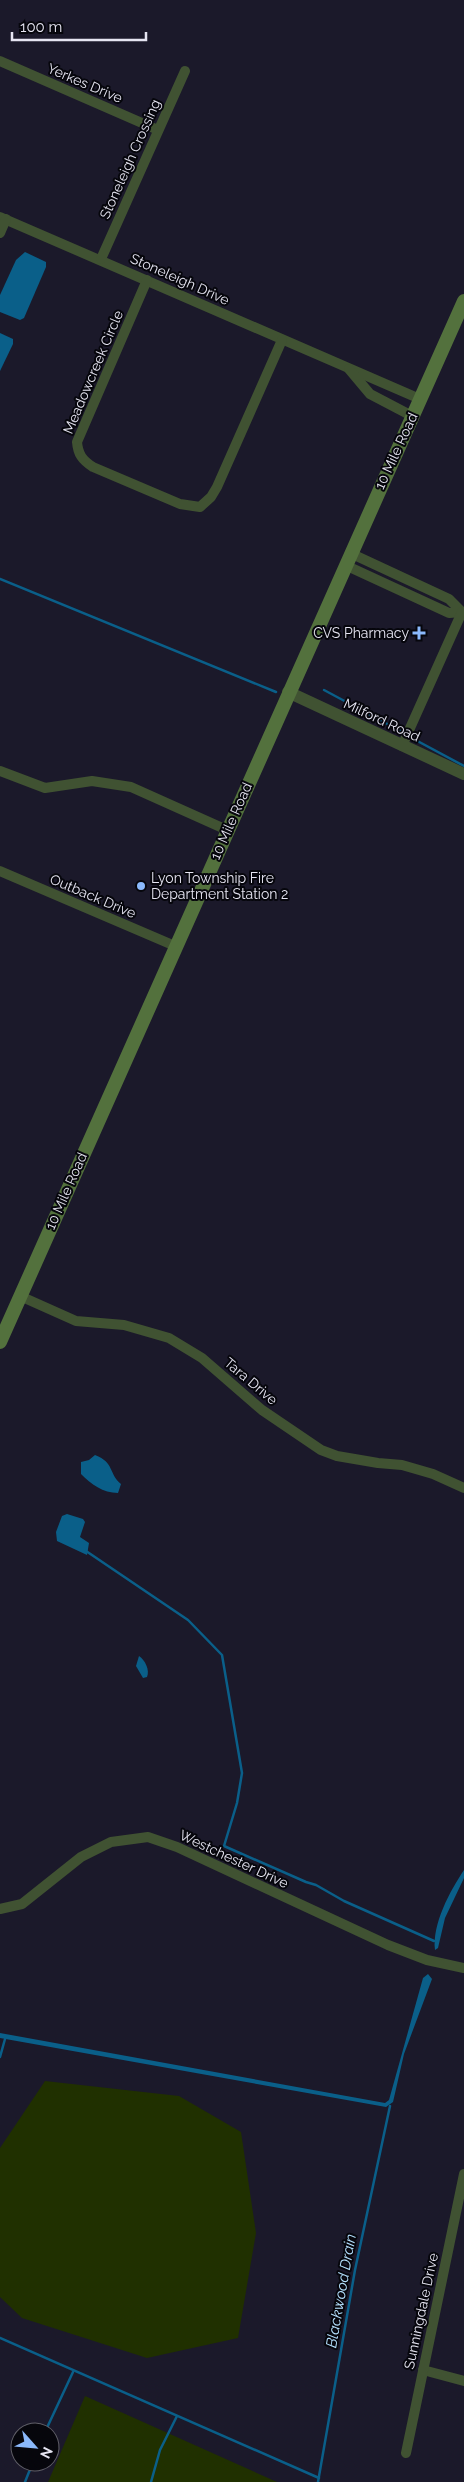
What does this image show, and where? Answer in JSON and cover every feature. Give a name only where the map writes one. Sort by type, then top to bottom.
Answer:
[{"type":"main road","name":"10 Mile Road","points":[[0,1342],[174,946],[464,301]]},
{"type":"street","name":"Yerkes Drive","points":[[0,62],[158,130]]},
{"type":"street","name":"Stoneleigh Crossing","points":[[101,259],[185,71]]},
{"type":"street","name":"Stoneleigh Drive","points":[[3,218],[420,399]]},
{"type":"street","points":[[0,233],[3,218]]},
{"type":"street","name":"Meadowcreek Circle","points":[[147,280],[77,442],[78,452],[84,461],[93,467],[180,504],[200,507],[211,498],[217,486],[282,340]]},
{"type":"street","name":"Stoneleigh Drive","points":[[348,369],[370,394],[412,416]]},
{"type":"street","points":[[347,559],[449,599],[462,612],[402,746]]},
{"type":"street","name":"Milford Road","points":[[288,692],[464,774]]},
{"type":"street","points":[[0,771],[45,788],[92,781],[130,787],[227,830]]},
{"type":"street","name":"Outback Drive","points":[[0,870],[174,946]]},
{"type":"street","name":"Tara Drive","points":[[20,1296],[76,1321],[124,1325],[171,1340],[202,1358],[262,1410],[320,1450],[342,1457],[402,1465],[433,1474],[464,1488]]},
{"type":"street","name":"Westchester Drive","points":[[0,1909],[22,1904],[81,1857],[111,1842],[148,1837],[177,1847],[388,1945],[427,1960],[464,1968]]},
{"type":"street","name":"Sunningdale Drive","points":[[406,2453],[464,2174]]},
{"type":"street","points":[[423,2370],[464,2381]]},
{"type":"green space","points":[[45,2081],[179,2096],[241,2132],[256,2233],[238,2338],[147,2358],[22,2318],[0,2297],[0,2148]]},
{"type":"green space","points":[[85,2396],[277,2482],[48,2482],[52,2472],[60,2472],[60,2454]]},
{"type":"water","points":[[25,252],[46,262],[46,267],[24,318],[20,320],[0,312],[0,295],[16,260]]},
{"type":"water","points":[[0,333],[13,339],[13,344],[0,371]]},
{"type":"water","points":[[95,1455],[106,1461],[121,1484],[118,1493],[98,1487],[81,1474],[81,1462],[89,1460]]},
{"type":"water","points":[[67,1514],[83,1519],[85,1522],[80,1537],[89,1543],[87,1555],[57,1541],[56,1532],[62,1516]]},
{"type":"water","points":[[139,1656],[146,1665],[147,1677],[143,1678],[136,1666]]},
{"type":"water","points":[[464,1870],[464,1878],[445,1918],[438,1948],[435,1950],[436,1929],[439,1919],[453,1888]]},
{"type":"water","points":[[428,1974],[432,1979],[404,2054],[393,2102],[386,2107],[0,2038],[0,2033],[385,2103],[389,2100],[423,1978]]},
{"type":"waterway","points":[[0,579],[276,692]]},
{"type":"waterway","points":[[324,690],[406,734]]},
{"type":"waterway","points":[[410,737],[464,766]]},
{"type":"waterway","points":[[86,1551],[188,1620],[222,1655],[242,1773],[237,1803],[224,1846],[316,1885],[344,1901],[434,1941]]},
{"type":"waterway","points":[[0,2057],[5,2039]]},
{"type":"waterway","name":"Blackwood Drain","points":[[318,2482],[355,2270],[390,2106]]},
{"type":"waterway","points":[[0,2338],[319,2478]]},
{"type":"waterway","points":[[50,2422],[73,2372]]},
{"type":"waterway","points":[[151,2482],[160,2450],[177,2416]]},
{"type":"waterway","points":[[25,2482],[29,2472]]},
{"type":"place","name":"CVS Pharmacy","points":[[419,633]]},
{"type":"place","name":"Lyon Township Fire Department Station 2","points":[[141,886]]}]
